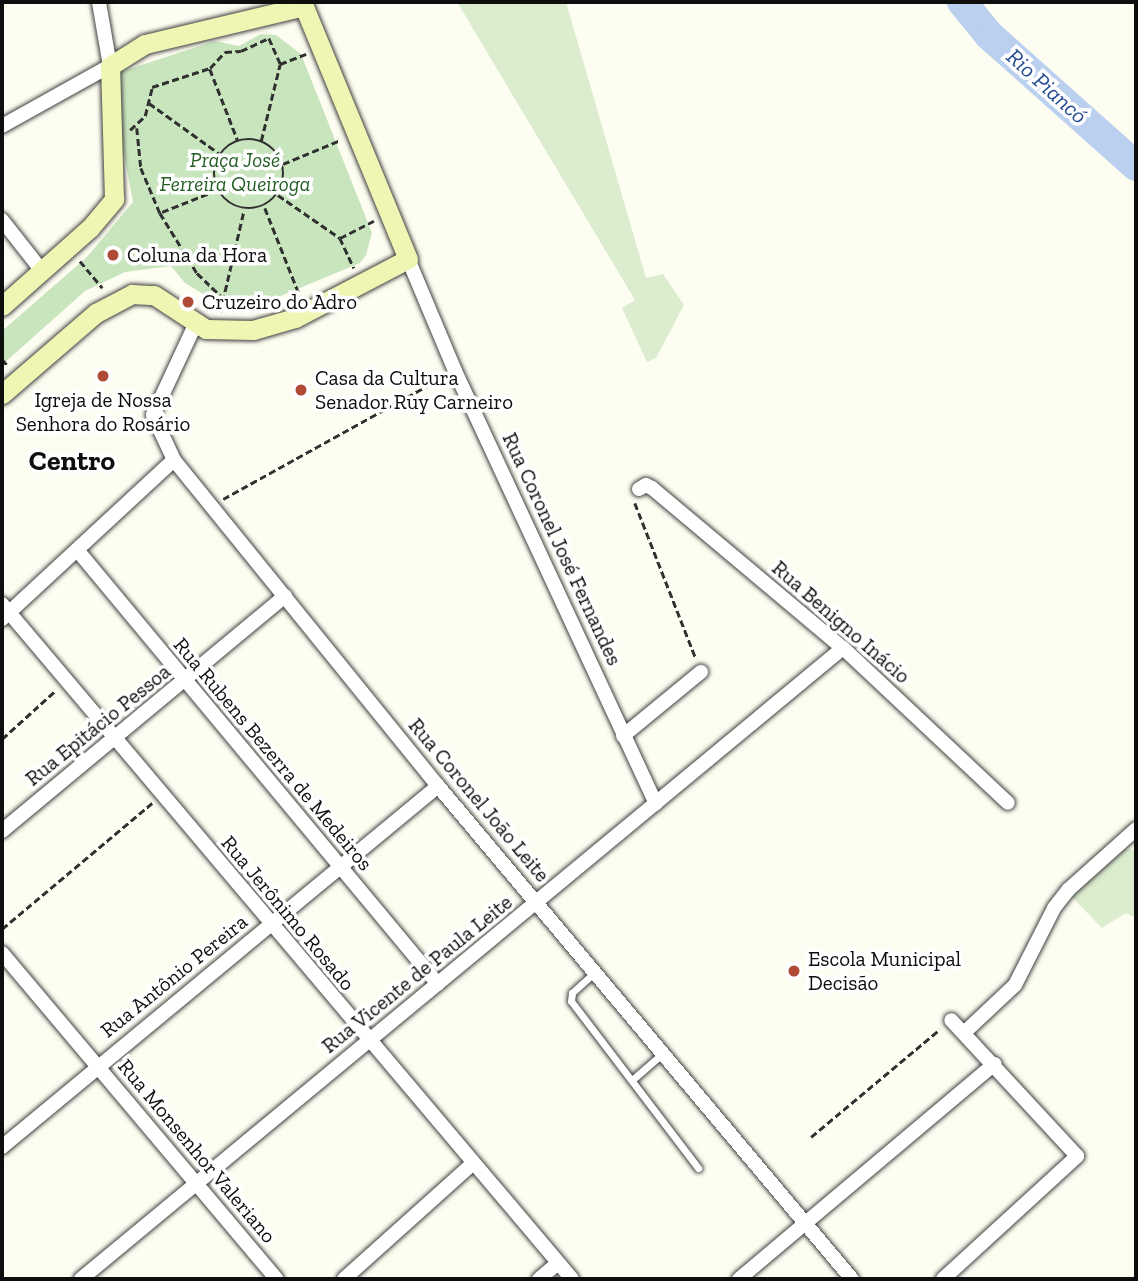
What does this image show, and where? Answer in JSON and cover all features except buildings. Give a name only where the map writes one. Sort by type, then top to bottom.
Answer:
[{"type":"main road","points":[[2,306],[69,248],[114,199],[110,66],[145,44],[262,18],[303,4]]},
{"type":"main road","name":"Rua Coronel José Fernandes","points":[[303,4],[358,132],[408,259]]},
{"type":"main road","points":[[2,394],[114,300],[132,294],[155,295],[195,325],[215,331],[253,330],[306,312],[408,259]]},
{"type":"street","points":[[2,126],[110,66],[99,2]]},
{"type":"street","points":[[2,220],[42,271]]},
{"type":"street","name":"Rua Coronel José Fernandes","points":[[408,259],[454,371],[656,804]]},
{"type":"street","name":"Rua Coronel João Leite","points":[[195,325],[153,415],[174,460],[208,507],[285,596],[438,786],[852,1279]]},
{"type":"street","points":[[4,612],[78,551],[174,460]]},
{"type":"street","name":"Rua Benigno Inácio","points":[[639,489],[646,485],[652,488],[843,648],[1008,803]]},
{"type":"street","name":"Rua Rubens Bezerra de Medeiros","points":[[78,551],[184,682],[438,984]]},
{"type":"street","name":"Rua Epitácio Pessoa","points":[[2,831],[285,596]]},
{"type":"street","name":"Rua Jerônimo Rosado","points":[[4,612],[68,680],[161,796],[572,1279]]},
{"type":"street","name":"Rua Vicente de Paula Leite","points":[[81,1279],[843,648]]},
{"type":"street","points":[[623,736],[701,672]]},
{"type":"street","name":"Rua Antônio Pereira","points":[[2,1147],[438,786]]},
{"type":"street","points":[[966,1031],[1015,985],[1054,908],[1136,829]]},
{"type":"street","name":"Rua Monsenhor Valeriano","points":[[2,953],[277,1279]]},
{"type":"street","points":[[943,1279],[1076,1162],[1073,1146],[966,1031],[951,1020]]},
{"type":"street","points":[[739,1279],[994,1064]]},
{"type":"street","points":[[344,1279],[472,1164]]},
{"type":"street","points":[[540,1279],[558,1263]]},
{"type":"lane","points":[[596,971],[572,993],[571,1001],[698,1168]]},
{"type":"lane","points":[[632,1080],[663,1053]]},
{"type":"path","points":[[261,141],[280,64],[262,18]]},
{"type":"path","points":[[223,298],[197,273],[160,213],[141,168],[137,128],[152,87],[210,68],[225,52],[241,51],[269,38]]},
{"type":"path","points":[[280,64],[321,47]]},
{"type":"path","points":[[210,68],[238,141]]},
{"type":"path","points":[[148,103],[220,154]]},
{"type":"path","points":[[113,136],[137,128]]},
{"type":"path","points":[[283,164],[358,132]]},
{"type":"path","points":[[238,141],[261,141],[275,150],[283,164],[285,180],[278,195],[264,207],[244,210],[228,203],[217,190],[214,172],[220,154],[238,141]]},
{"type":"path","points":[[160,213],[217,190]]},
{"type":"path","points":[[278,195],[340,238],[361,284]]},
{"type":"path","points":[[264,207],[306,312]]},
{"type":"path","points":[[215,331],[244,210]]},
{"type":"path","points":[[340,238],[389,213]]},
{"type":"path","points":[[69,248],[114,300]]},
{"type":"path","points":[[208,507],[454,371]]},
{"type":"path","points":[[639,489],[635,504],[701,672]]},
{"type":"path","points":[[2,738],[68,680]]},
{"type":"path","points":[[2,929],[161,796]]},
{"type":"path","points":[[811,1137],[951,1020]]},
{"type":"green space","points":[[457,2],[566,2],[646,278],[663,274],[684,305],[656,358],[647,362],[622,308],[635,300]]},
{"type":"green space","name":"Praça José Ferreira Queiroga","points":[[261,34],[276,35],[301,54],[372,233],[366,255],[360,263],[242,312],[221,305],[185,283],[171,266],[125,272],[85,291],[2,365],[2,331],[87,257],[133,202],[112,90],[120,72],[215,41],[239,46]]},
{"type":"green space","points":[[1121,849],[1136,850],[1136,918],[1126,913],[1102,928],[1072,897]]},
{"type":"waterway","name":"Rio Piancó","points":[[962,2],[989,35],[1136,166]]},
{"type":"place","name":"Coluna da Hora","points":[[113,255]]},
{"type":"place","name":"Cruzeiro do Adro","points":[[188,302]]},
{"type":"place","name":"Igreja de Nossa Senhora do Rosário","points":[[103,376]]},
{"type":"place","name":"Casa da Cultura Senador Ruy Carneiro","points":[[301,390]]},
{"type":"place","name":"Escola Municipal Decisão","points":[[794,971]]},
{"type":"district","name":"Centro","points":[[72,461]]}]
